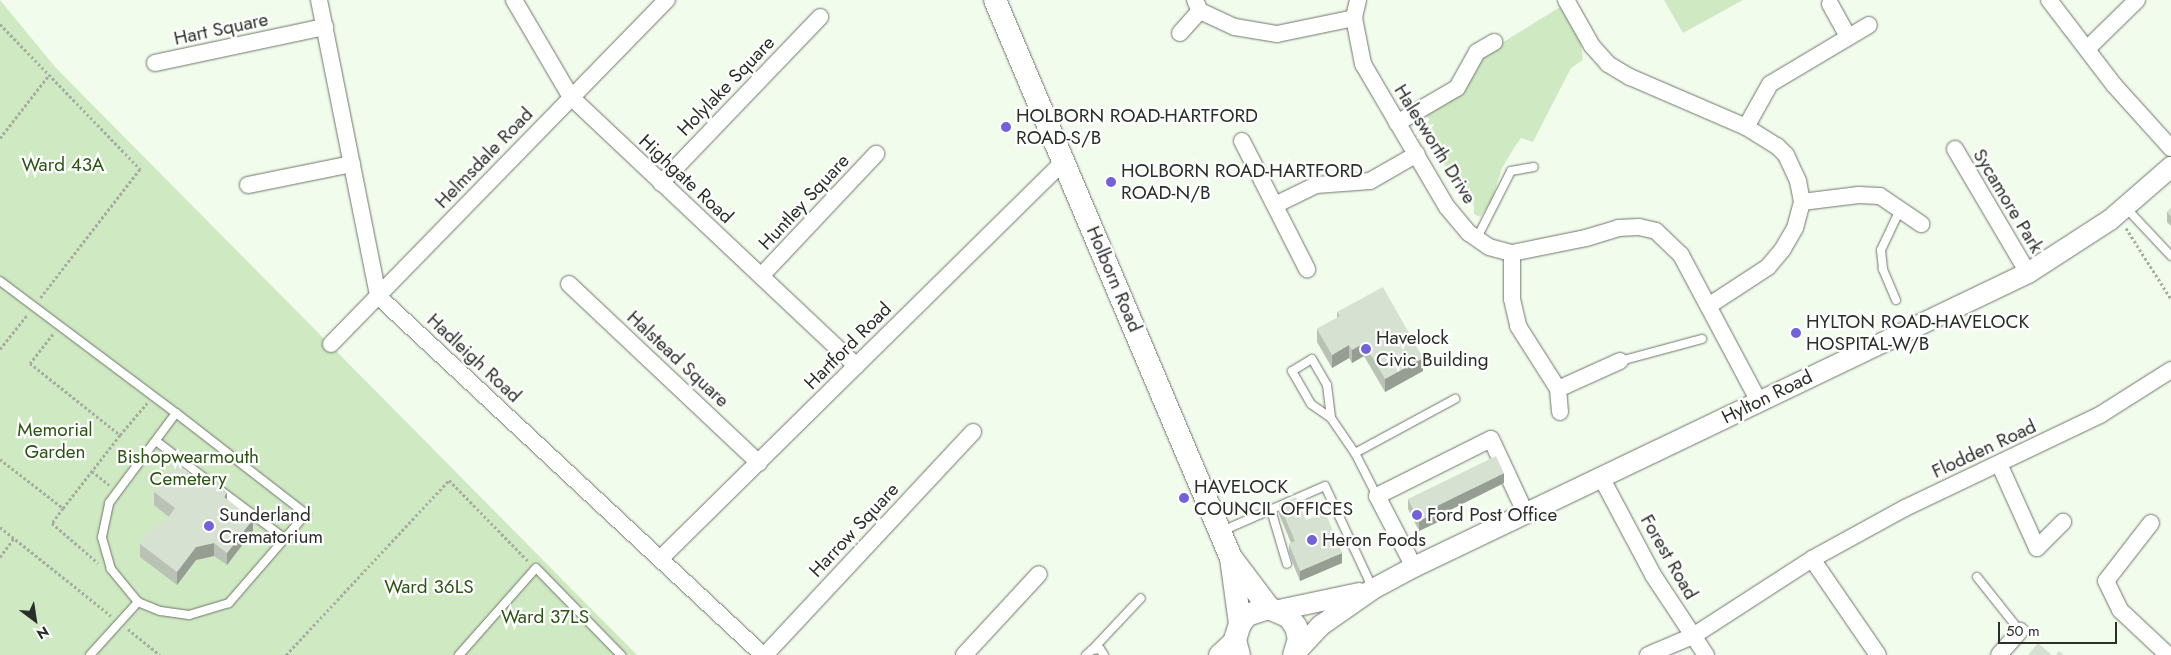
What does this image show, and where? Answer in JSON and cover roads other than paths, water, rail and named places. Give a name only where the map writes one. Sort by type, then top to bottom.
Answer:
[{"type":"main road","name":"Holborn Road","points":[[995,0],[1231,558],[1238,639]]},
{"type":"main road","name":"Holborn Road","points":[[1231,558],[1274,609],[1296,627],[1295,653]]},
{"type":"main road","points":[[1238,639],[1247,615],[1274,609]]},
{"type":"street","points":[[319,0],[378,296]]},
{"type":"street","name":"Highgate Road","points":[[514,0],[571,98],[856,366]]},
{"type":"street","name":"Helmsdale Road","points":[[332,344],[666,0]]},
{"type":"street","name":"Halesworth Drive","points":[[1358,0],[1354,18],[1364,64],[1447,206],[1477,238],[1489,247],[1512,253],[1586,238],[1618,228],[1639,227],[1656,231],[1681,255],[1710,305],[1758,400]]},
{"type":"street","points":[[1566,0],[1592,46],[1608,64],[1630,77],[1746,127],[1777,146],[1786,156],[1798,181],[1802,202],[1795,228],[1768,266],[1710,305]]},
{"type":"street","points":[[2049,0],[2114,85],[2171,148]]},
{"type":"street","points":[[2086,49],[2137,0]]},
{"type":"street","points":[[1830,4],[1848,36]]},
{"type":"street","points":[[1180,33],[1198,6],[1235,27],[1277,34],[1354,18]]},
{"type":"street","name":"Holylake Square","points":[[661,183],[820,17]]},
{"type":"street","points":[[1746,127],[1770,84],[1869,25]]},
{"type":"street","name":"Hart Square","points":[[155,63],[325,27]]},
{"type":"street","points":[[1397,123],[1457,88],[1477,52],[1494,42]]},
{"type":"street","points":[[1242,141],[1307,269]]},
{"type":"street","name":"Sycamore Park","points":[[1955,149],[2028,273]]},
{"type":"street","name":"Huntley Square","points":[[761,276],[876,154]]},
{"type":"street","points":[[1275,205],[1316,185],[1370,182],[1417,154]]},
{"type":"street","name":"Hartford Road","points":[[660,559],[1064,161]]},
{"type":"street","points":[[248,185],[352,164]]},
{"type":"street","name":"Hylton Road","points":[[1295,653],[1320,626],[1373,589],[1414,567],[1758,400],[2028,273],[2122,211],[2171,167]]},
{"type":"street","points":[[1802,202],[1859,195],[1880,196],[1899,212],[1921,224]]},
{"type":"street","points":[[1512,253],[1512,299],[1518,326],[1558,389],[1560,412]]},
{"type":"street","name":"Halstead Square","points":[[569,284],[759,463]]},
{"type":"street","name":"Hadleigh Road","points":[[378,296],[764,655]]},
{"type":"street","points":[[1558,389],[1620,361]]},
{"type":"street","name":"Flodden Road","points":[[1648,655],[1693,636],[1812,559],[1905,508],[2000,466],[2100,416],[2171,370]]},
{"type":"street","name":"Harrow Square","points":[[764,655],[973,432]]},
{"type":"street","points":[[1414,567],[1377,496],[1491,439],[1525,512]]},
{"type":"street","points":[[2000,466],[2037,548],[2063,522]]},
{"type":"street","name":"Forest Road","points":[[1601,477],[1653,575],[1706,655]]},
{"type":"street","points":[[2151,523],[2106,581],[2120,610],[2168,655]]},
{"type":"street","points":[[1812,559],[1878,655]]},
{"type":"street","points":[[964,655],[1039,574]]},
{"type":"street","name":"Hylton Road","points":[[1274,609],[1329,602],[1373,589]]},
{"type":"street","points":[[1999,655],[2020,631]]},
{"type":"street","points":[[1219,655],[1238,639]]},
{"type":"lane","points":[[1477,238],[1511,172],[1534,167]]},
{"type":"lane","points":[[2122,211],[2171,256]]},
{"type":"lane","points":[[1896,300],[1883,269],[1881,250],[1899,212]]},
{"type":"lane","points":[[0,281],[176,413],[306,514],[229,602],[189,615],[174,614],[138,602],[111,569],[102,537],[109,503],[176,413]]},
{"type":"lane","points":[[1620,361],[1702,339]]},
{"type":"lane","points":[[1331,418],[1327,386],[1312,359],[1292,371],[1311,404],[1331,418],[1355,453],[1377,496]]},
{"type":"lane","points":[[1355,453],[1455,398]]},
{"type":"lane","points":[[156,441],[284,538]]},
{"type":"lane","points":[[1220,531],[1325,486],[1373,589]]},
{"type":"lane","points":[[1271,510],[1287,564]]},
{"type":"lane","points":[[459,655],[536,568],[621,655]]},
{"type":"lane","points":[[1977,577],[2020,631]]},
{"type":"lane","points":[[1089,652],[1141,598]]},
{"type":"lane","points":[[90,655],[138,602]]},
{"type":"lane","points":[[1089,652],[1100,649],[1104,655]]},
{"type":"place","name":"HOLBORN ROAD-HARTFORD ROAD-S/B","points":[[1006,127]]},
{"type":"place","name":"HOLBORN ROAD-HARTFORD ROAD-N/B","points":[[1111,182]]},
{"type":"place","name":"HYLTON ROAD-HAVELOCK HOSPITAL-W/B","points":[[1796,333]]},
{"type":"place","name":"Havelock Civic Building","points":[[1366,349]]},
{"type":"place","name":"HAVELOCK COUNCIL OFFICES","points":[[1184,498]]},
{"type":"place","name":"Ford Post Office","points":[[1417,515]]},
{"type":"place","name":"Sunderland Crematorium","points":[[209,526]]},
{"type":"place","name":"Heron Foods","points":[[1312,540]]},
{"type":"park label","name":"Ward 43A","points":[[63,165]]},
{"type":"park label","name":"Memorial Garden","points":[[55,441]]},
{"type":"park label","name":"Bishopwearmouth Cemetery","points":[[188,468]]},
{"type":"park label","name":"Ward 36LS","points":[[429,587]]},
{"type":"park label","name":"Ward 37LS","points":[[545,617]]}]
